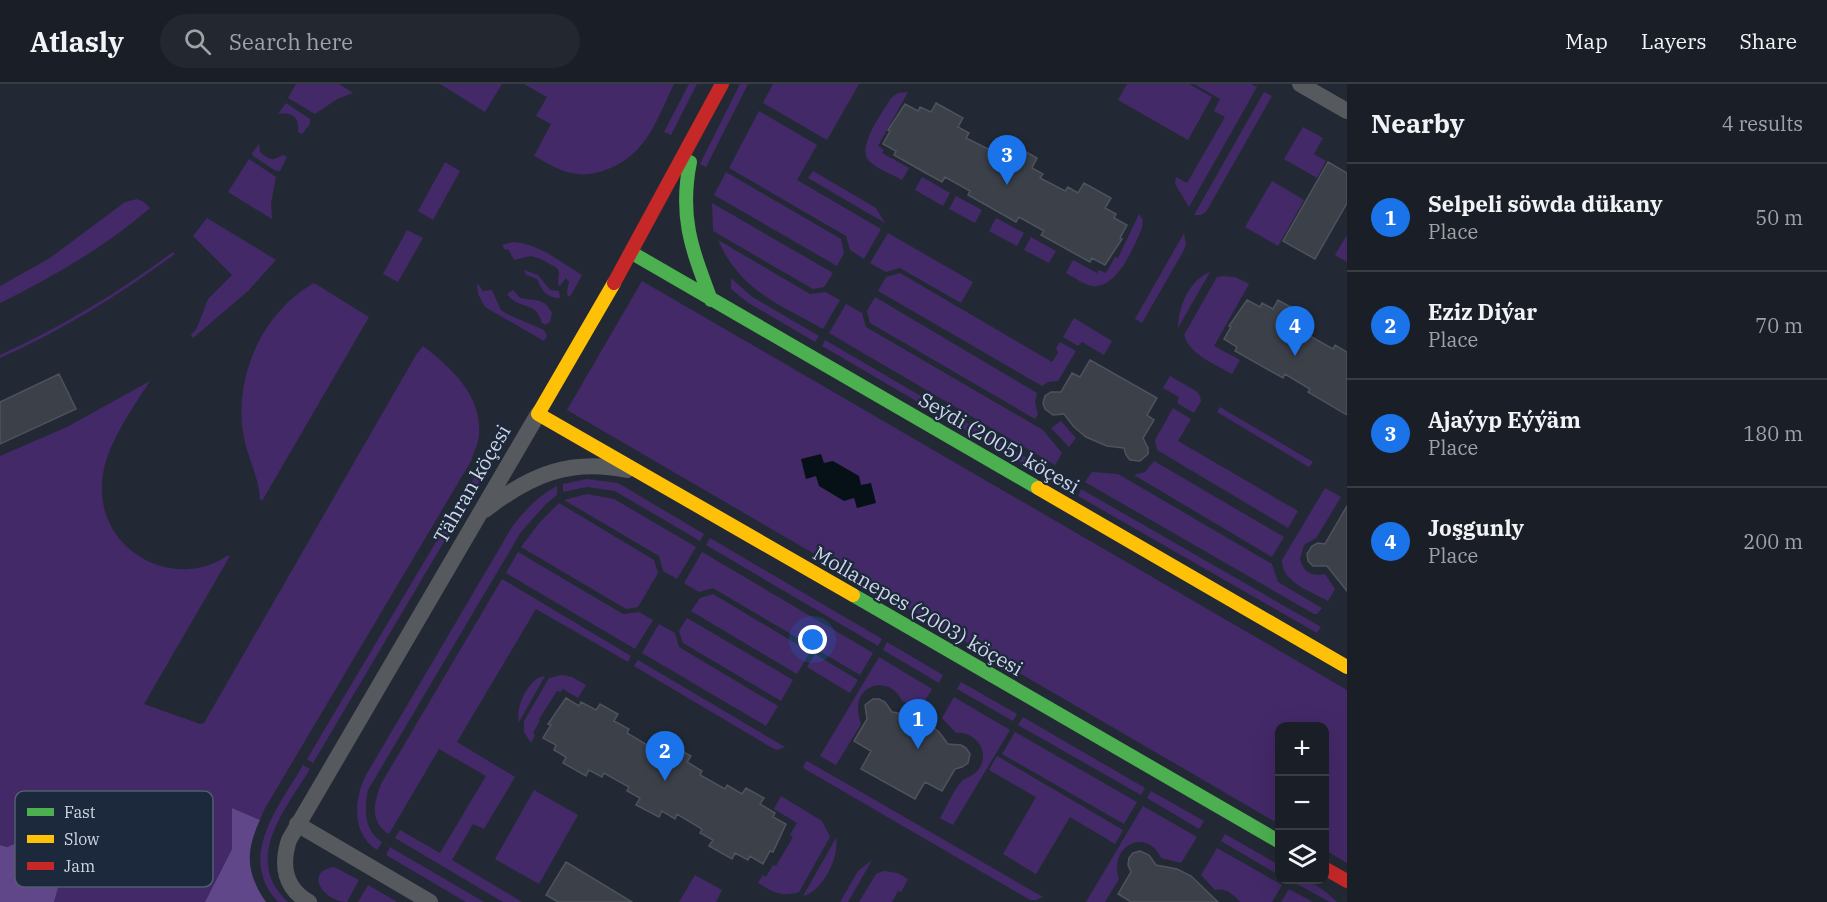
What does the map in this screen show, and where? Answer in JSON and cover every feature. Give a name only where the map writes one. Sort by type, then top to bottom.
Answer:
[{"type":"street","name":"Tähran köçesi","points":[[309,902],[293,890],[287,880],[285,870],[286,850],[297,824],[632,253],[722,84]]},
{"type":"street","points":[[1300,84],[1347,111]]},
{"type":"street","points":[[709,109],[690,159],[683,188],[686,227],[691,248],[711,300]]},
{"type":"street","name":"Seýdi (2005) köçesi","points":[[632,253],[1347,667]]},
{"type":"street","name":"Mollanepes (2003) köçesi","points":[[538,414],[1275,839]]},
{"type":"street","points":[[477,516],[502,497],[548,472],[582,465],[612,467],[641,473]]},
{"type":"street","points":[[297,824],[430,902]]},
{"type":"street","points":[[1329,871],[1347,881]]},
{"type":"shaded area","points":[[296,84],[339,84],[353,93],[337,99],[315,114],[288,98]]},
{"type":"shaded area","points":[[440,84],[502,84],[485,112]]},
{"type":"shaded area","points":[[524,84],[674,84],[642,145],[608,169],[576,174],[552,166],[534,156],[551,124],[536,116],[547,97]]},
{"type":"shaded area","points":[[689,84],[697,84],[671,135],[664,132]]},
{"type":"shaded area","points":[[740,84],[748,84],[706,167],[700,164]]},
{"type":"shaded area","points":[[773,84],[859,84],[827,140],[763,103]]},
{"type":"shaded area","points":[[1127,84],[1189,84],[1212,97],[1188,140],[1118,100]]},
{"type":"shaded area","points":[[1194,84],[1251,84],[1257,87],[1189,207],[1175,184],[1176,177],[1187,183],[1225,117],[1214,111],[1220,99]]},
{"type":"shaded area","points":[[908,92],[878,146],[884,150],[882,153],[909,168],[902,180],[869,161],[866,147],[872,130],[891,98],[898,93]]},
{"type":"shaded area","points":[[1264,92],[1272,96],[1206,212],[1194,215]]},
{"type":"shaded area","points":[[286,103],[310,119],[310,124],[302,134],[298,132],[298,122],[294,116],[278,114]]},
{"type":"shaded area","points":[[759,111],[817,145],[797,180],[881,229],[864,259],[850,250],[846,236],[729,168]]},
{"type":"shaded area","points":[[1303,127],[1323,138],[1314,154],[1326,161],[1317,178],[1284,159]]},
{"type":"shaded area","points":[[259,144],[260,152],[269,158],[274,159],[283,155],[287,157],[280,171],[276,171],[253,156],[252,153]]},
{"type":"shaded area","points":[[249,159],[276,177],[271,203],[272,219],[228,192]]},
{"type":"shaded area","points":[[445,162],[460,171],[433,220],[418,211]]},
{"type":"shaded area","points":[[813,171],[876,208],[885,223],[808,178]]},
{"type":"shaded area","points":[[726,172],[841,239],[844,253],[837,266],[714,195]]},
{"type":"shaded area","points":[[922,177],[950,193],[943,206],[915,190]]},
{"type":"shaded area","points":[[1272,181],[1304,200],[1278,246],[1245,227]]},
{"type":"shaded area","points":[[956,196],[982,210],[975,223],[949,209]]},
{"type":"shaded area","points":[[137,199],[150,208],[115,236],[39,283],[0,303],[0,286],[50,258],[125,202]]},
{"type":"shaded area","points":[[712,203],[833,273],[824,287],[813,289],[713,231]]},
{"type":"shaded area","points":[[1139,214],[1143,220],[1139,236],[1117,274],[1109,281],[1092,286],[1066,273],[1073,260],[1097,273],[1099,270],[1106,273],[1115,257],[1118,258]]},
{"type":"shaded area","points":[[207,218],[276,260],[248,291],[193,338],[191,335],[197,328],[208,299],[232,275],[193,236]]},
{"type":"shaded area","points":[[996,218],[1024,233],[1017,246],[989,231]]},
{"type":"shaded area","points":[[407,230],[423,238],[398,282],[383,274]]},
{"type":"shaded area","points":[[888,233],[973,282],[961,303],[900,268],[886,272],[870,263]]},
{"type":"shaded area","points":[[1184,233],[1186,244],[1184,250],[1142,323],[1135,319]]},
{"type":"shaded area","points":[[1347,235],[1347,262],[1335,255]]},
{"type":"shaded area","points":[[1031,237],[1056,251],[1049,263],[1024,250]]},
{"type":"shaded area","points":[[718,240],[810,294],[825,292],[840,300],[823,329],[776,303],[749,284],[727,257]]},
{"type":"shaded area","points":[[513,242],[541,250],[582,275],[571,295],[568,297],[569,282],[566,278],[560,286],[558,284],[557,268],[531,256],[514,260],[508,249],[505,250],[502,245]]},
{"type":"shaded area","points":[[173,252],[175,254],[112,298],[46,336],[0,358],[0,355],[90,308]]},
{"type":"shaded area","points":[[524,270],[538,275],[550,290],[559,291],[560,298],[548,295],[537,279],[526,275]]},
{"type":"shaded area","points":[[1210,272],[1178,328],[1180,312],[1186,296],[1196,281]]},
{"type":"shaded area","points":[[900,273],[1052,362],[1058,353],[1056,348],[1060,342],[1076,351],[1058,381],[1048,382],[1042,386],[878,291],[886,277]]},
{"type":"shaded area","points":[[1217,277],[1235,277],[1249,284],[1214,346],[1240,360],[1232,374],[1197,353],[1184,335]]},
{"type":"shaded area","points":[[731,278],[751,296],[819,336],[815,342],[747,302],[731,289]]},
{"type":"shaded area","points":[[642,281],[1347,690],[1347,863],[1329,852],[1329,722],[1275,722],[1275,822],[567,410]]},
{"type":"shaded area","points":[[314,283],[369,317],[262,501],[243,432],[241,410],[248,367],[267,327],[296,295]]},
{"type":"shaded area","points":[[477,283],[483,291],[492,290],[501,310],[544,330],[547,336],[544,341],[485,307],[478,294]]},
{"type":"shaded area","points":[[513,290],[520,298],[546,304],[552,313],[550,322],[545,325],[536,311],[512,299],[507,294]]},
{"type":"shaded area","points":[[875,297],[1037,393],[1035,402],[1038,414],[1035,419],[870,323],[867,311]]},
{"type":"shaded area","points":[[846,304],[862,313],[866,327],[1043,430],[1062,453],[1055,465],[829,333]]},
{"type":"shaded area","points":[[1074,318],[1112,341],[1104,355],[1082,342],[1078,346],[1063,337]]},
{"type":"shaded area","points":[[825,340],[1051,472],[1048,478],[822,346]]},
{"type":"shaded area","points":[[423,346],[444,363],[470,395],[479,420],[479,437],[471,461],[260,820],[232,808],[232,849],[213,886],[213,791],[15,791],[15,844],[7,847],[0,845],[0,456],[67,427],[150,381],[120,430],[107,457],[102,484],[104,508],[112,528],[125,545],[142,558],[162,566],[184,569],[206,566],[230,556],[144,704],[200,724],[204,723]]},
{"type":"shaded area","points":[[1170,376],[1196,391],[1200,396],[1201,401],[1194,413],[1177,403],[1179,397],[1163,388]]},
{"type":"shaded area","points":[[1220,407],[1313,462],[1309,467],[1217,412]]},
{"type":"shaded area","points":[[1173,408],[1191,419],[1178,441],[1298,511],[1288,528],[1157,450],[1155,440]]},
{"type":"shaded area","points":[[1061,421],[1076,438],[1069,447],[1051,428]]},
{"type":"shaded area","points":[[821,454],[824,463],[833,461],[859,476],[861,485],[871,483],[876,503],[857,508],[854,498],[844,501],[819,486],[816,476],[806,479],[801,459]]},
{"type":"shaded area","points":[[1154,461],[1284,537],[1272,557],[1134,475],[1145,472]]},
{"type":"shaded area","points":[[1092,472],[1118,474],[1272,564],[1278,582],[1322,608],[1314,614],[1085,482]]},
{"type":"shaded area","points":[[477,473],[483,476],[313,763],[307,759]]},
{"type":"shaded area","points":[[587,479],[618,483],[704,534],[700,541],[615,491],[587,487],[563,492],[563,484]]},
{"type":"shaded area","points":[[557,486],[557,495],[521,532],[368,790],[367,819],[372,832],[382,842],[377,850],[363,834],[357,815],[359,794],[366,775],[512,527],[532,504]]},
{"type":"shaded area","points":[[1325,488],[1341,497],[1316,538],[1304,545],[1300,559],[1303,567],[1309,572],[1316,575],[1325,574],[1335,589],[1328,601],[1292,580],[1283,568],[1282,560]]},
{"type":"shaded area","points":[[1081,489],[1321,627],[1317,633],[1078,496]]},
{"type":"shaded area","points":[[587,494],[614,499],[696,547],[677,579],[663,571],[659,556],[564,500]]},
{"type":"shaded area","points":[[559,503],[654,560],[658,573],[638,607],[626,609],[521,547],[540,522]]},
{"type":"shaded area","points":[[710,538],[882,639],[878,646],[706,545]]},
{"type":"shaded area","points":[[518,552],[623,614],[639,612],[653,620],[635,649],[506,573]]},
{"type":"shaded area","points":[[702,552],[873,653],[860,675],[713,588],[699,592],[684,583]]},
{"type":"shaded area","points":[[502,579],[631,656],[628,662],[536,609],[457,742],[515,777],[484,829],[473,824],[452,860],[522,902],[503,902],[395,838],[400,830],[440,853],[486,776],[439,749],[389,834],[378,824],[375,811],[376,798],[381,784]]},
{"type":"shaded area","points":[[713,594],[810,652],[797,674],[691,611],[700,598]]},
{"type":"shaded area","points":[[687,618],[793,680],[781,701],[683,643],[679,631]]},
{"type":"shaded area","points":[[659,624],[675,633],[679,647],[778,706],[766,726],[642,653]]},
{"type":"shaded area","points":[[887,642],[943,675],[939,683],[883,650]]},
{"type":"shaded area","points":[[815,654],[858,680],[850,693],[807,667]]},
{"type":"shaded area","points":[[879,657],[932,689],[922,706],[902,701],[889,687],[880,685],[864,691],[858,710],[861,724],[836,765],[820,756]]},
{"type":"shaded area","points":[[638,660],[785,747],[774,749],[634,666]]},
{"type":"shaded area","points":[[562,675],[572,677],[586,685],[578,698],[563,689],[560,692],[557,691],[539,719],[531,743],[524,732],[524,721],[549,678]]},
{"type":"shaded area","points":[[545,676],[519,722],[519,709],[524,694],[534,682]]},
{"type":"shaded area","points":[[961,682],[1017,714],[1013,721],[957,689]]},
{"type":"shaded area","points":[[954,697],[1010,730],[953,825],[940,818],[959,785],[978,770],[983,761],[982,748],[974,738],[963,733],[956,733],[942,718]]},
{"type":"shaded area","points":[[1023,717],[1145,788],[1141,795],[1018,725]]},
{"type":"shaded area","points":[[1015,732],[1137,802],[1124,824],[1002,754]]},
{"type":"shaded area","points":[[997,756],[1123,830],[1115,844],[1070,817],[1036,874],[1003,854],[1036,797],[989,770]]},
{"type":"shaded area","points":[[806,761],[1043,897],[1030,900],[805,769],[803,767]]},
{"type":"shaded area","points":[[303,765],[310,769],[280,818],[272,835],[268,852],[269,869],[275,886],[288,902],[278,902],[266,885],[261,868],[261,850],[273,815]]},
{"type":"shaded area","points":[[534,790],[578,815],[539,884],[495,859]]},
{"type":"shaded area","points":[[1151,791],[1204,821],[1199,829],[1147,798]]},
{"type":"shaded area","points":[[781,796],[822,821],[830,837],[799,892],[793,894],[772,891],[758,883],[763,875],[766,877],[773,865],[776,866],[793,837],[790,835],[797,823],[774,809]]},
{"type":"shaded area","points":[[1143,806],[1197,837],[1181,863],[1161,858],[1147,843],[1131,844],[1119,857],[1117,867],[1119,879],[1105,902],[1086,902]]},
{"type":"shaded area","points":[[232,808],[260,820],[252,842],[250,862],[251,872],[266,902],[205,902],[232,849]]},
{"type":"shaded area","points":[[1225,834],[1275,863],[1275,873],[1221,841]]},
{"type":"shaded area","points":[[836,838],[835,855],[828,873],[817,888],[803,896]]},
{"type":"shaded area","points":[[15,844],[15,887],[58,887],[54,902],[0,902],[0,845],[7,847]]},
{"type":"shaded area","points":[[390,847],[484,902],[466,902],[386,855]]},
{"type":"shaded area","points":[[1217,848],[1275,881],[1275,884],[1282,885],[1272,902],[1240,902],[1229,892],[1215,890],[1201,875]]},
{"type":"shaded area","points":[[872,860],[848,902],[840,902],[858,871]]},
{"type":"shaded area","points":[[334,867],[359,880],[347,902],[331,897],[320,886],[318,880],[320,875],[325,870]]},
{"type":"shaded area","points":[[884,871],[898,873],[908,879],[901,892],[898,891],[892,902],[859,902],[876,874]]},
{"type":"shaded area","points":[[695,875],[722,890],[716,902],[679,902]]},
{"type":"shaded area","points":[[1297,884],[1313,884],[1337,902],[1330,902]]},
{"type":"shaded area","points":[[368,885],[397,902],[358,902]]},
{"type":"shaded area","points":[[58,887],[213,887],[205,902],[54,902]]},
{"type":"shaded area","points":[[1289,889],[1313,902],[1281,902]]},
{"type":"building","points":[[936,103],[963,118],[958,127],[969,133],[966,138],[992,151],[994,147],[1005,153],[1010,143],[1037,158],[1032,168],[1043,174],[1040,178],[1065,191],[1068,187],[1078,193],[1084,183],[1111,198],[1105,208],[1116,214],[1114,218],[1127,225],[1120,238],[1122,239],[1105,265],[1092,258],[1090,262],[1041,235],[1044,231],[1019,217],[1016,222],[968,195],[970,191],[945,177],[942,182],[894,155],[896,151],[883,144],[890,131],[888,130],[905,104],[918,111],[920,107],[931,112]]},
{"type":"building","points":[[1328,162],[1347,173],[1347,203],[1315,259],[1283,241]]},
{"type":"building","points":[[1247,300],[1260,307],[1262,303],[1273,309],[1278,300],[1305,315],[1299,324],[1310,331],[1308,335],[1333,349],[1335,345],[1347,352],[1347,415],[1308,392],[1310,389],[1285,374],[1283,378],[1235,351],[1237,347],[1224,339],[1231,327],[1229,326]]},
{"type":"building","points":[[1090,360],[1157,398],[1147,415],[1154,420],[1143,438],[1148,454],[1140,461],[1130,460],[1124,448],[1107,446],[1086,437],[1064,414],[1053,415],[1045,409],[1043,403],[1045,396],[1051,392],[1061,392],[1072,373],[1080,377]]},
{"type":"building","points":[[59,374],[76,409],[0,444],[0,402]]},
{"type":"building","points":[[1347,506],[1347,591],[1327,566],[1313,566],[1308,561],[1307,554],[1312,546],[1318,543],[1325,544]]},
{"type":"building","points":[[566,698],[579,706],[581,702],[596,710],[600,704],[618,714],[614,721],[629,729],[627,733],[652,748],[654,743],[669,752],[673,746],[691,756],[687,762],[702,771],[700,775],[725,789],[727,785],[742,794],[746,788],[764,798],[760,804],[775,813],[773,817],[786,824],[773,852],[770,851],[763,864],[750,856],[748,860],[735,853],[732,859],[709,846],[713,840],[700,833],[702,829],[677,814],[675,819],[662,811],[659,817],[636,805],[640,798],[627,791],[629,787],[604,773],[602,777],[589,770],[586,776],[563,763],[566,757],[554,750],[556,745],[543,738],[551,725],[548,724]]},
{"type":"building","points":[[873,699],[885,702],[892,712],[914,716],[928,723],[948,744],[961,745],[966,748],[970,754],[968,763],[955,769],[942,791],[925,782],[915,799],[861,769],[871,751],[854,741],[867,719],[865,705]]},
{"type":"building","points":[[1140,851],[1149,855],[1156,865],[1177,869],[1191,876],[1218,902],[1131,902],[1118,894],[1131,872],[1128,865],[1129,858],[1133,853]]},
{"type":"building","points":[[566,862],[632,902],[558,902],[546,895]]},
{"type":"traffic: fast","points":[[690,162],[686,200],[689,233],[711,300]]},
{"type":"traffic: fast","points":[[632,253],[1038,488]]},
{"type":"traffic: fast","points":[[853,595],[1275,839]]},
{"type":"traffic: slow","points":[[614,283],[538,414],[853,595]]},
{"type":"traffic: slow","points":[[1038,488],[1347,667]]},
{"type":"traffic: jam","points":[[614,283],[722,84]]},
{"type":"traffic: jam","points":[[1329,871],[1347,881]]},
{"type":"place","name":"Ajaýyp Eýýäm","points":[[1007,185]]},
{"type":"place","name":"Joşgunly","points":[[1295,356]]},
{"type":"place","name":"Selpeli söwda dükany","points":[[918,749]]},
{"type":"place","name":"Eziz Diýar","points":[[665,781]]}]
